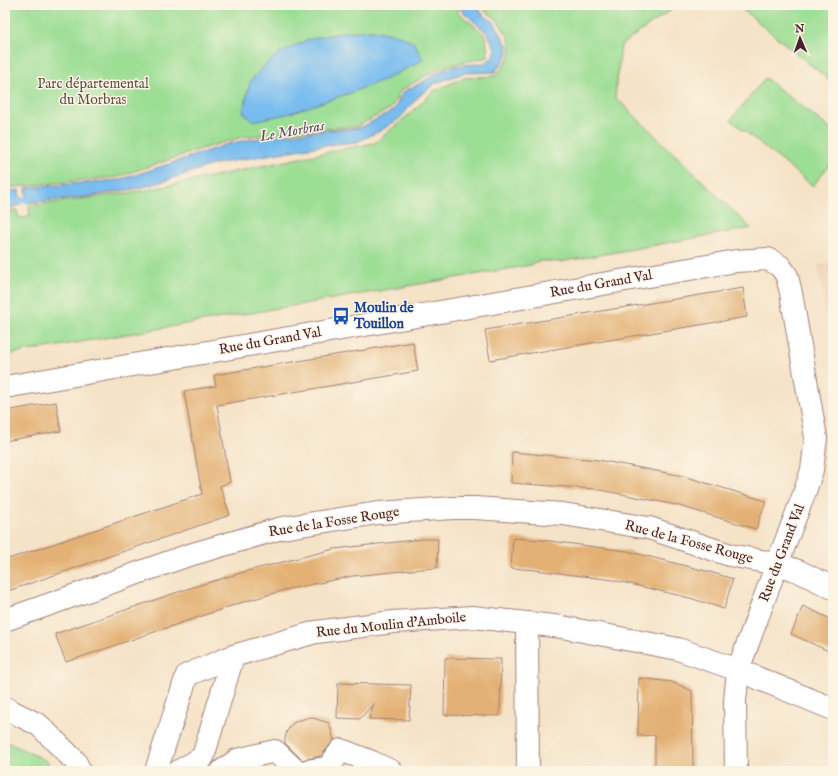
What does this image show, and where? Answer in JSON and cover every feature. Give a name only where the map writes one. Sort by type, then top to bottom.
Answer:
[{"type":"street","name":"Rue du Grand Val","points":[[5,386],[728,262],[768,259],[780,266],[787,276],[816,438],[812,470],[803,497],[738,670],[735,701],[736,771]]},
{"type":"street","name":"Rue de la Fosse Rouge","points":[[5,620],[186,556],[282,528],[378,513],[453,508],[563,514],[649,528],[730,555],[777,564],[798,571],[833,588]]},
{"type":"street","name":"Rue du Moulin d'Amboile","points":[[156,771],[187,675],[233,656],[316,632],[393,622],[473,617],[562,627],[678,650],[738,670],[833,709]]},
{"type":"street","points":[[527,623],[528,771]]},
{"type":"street","points":[[179,771],[203,757],[233,656]]},
{"type":"street","points":[[5,708],[39,725],[75,761],[80,771]]},
{"type":"street","points":[[306,771],[328,768],[341,750],[391,771]]},
{"type":"street","points":[[222,771],[237,760],[275,751],[296,771]]},
{"type":"shaded area","points":[[833,261],[833,352],[818,265]]},
{"type":"green space","name":"Parc départemental du Morbras","points":[[5,5],[458,5],[458,12],[486,36],[488,57],[438,69],[401,90],[391,108],[358,126],[242,137],[117,177],[5,188]]},
{"type":"green space","points":[[483,5],[678,5],[621,45],[615,97],[751,228],[560,262],[541,261],[531,265],[5,355],[5,212],[17,210],[19,218],[30,217],[29,206],[148,190],[375,143],[412,112],[434,91],[463,78],[496,76],[511,55],[509,38],[496,18],[485,11]]},
{"type":"green space","points":[[737,5],[833,5],[833,83]]},
{"type":"green space","points":[[765,78],[833,131],[833,160],[813,186],[731,120]]},
{"type":"green space","points":[[5,741],[47,761],[52,771],[5,771]]},
{"type":"water","points":[[460,5],[476,5],[484,16],[494,22],[507,45],[508,54],[495,72],[463,73],[436,83],[419,96],[400,118],[382,130],[357,142],[325,145],[215,164],[139,188],[85,197],[27,203],[26,188],[118,180],[231,143],[265,137],[360,128],[394,110],[403,92],[423,82],[438,72],[456,66],[485,63],[493,57],[495,48],[488,34],[460,9]]},
{"type":"water","points":[[373,30],[401,36],[415,44],[423,60],[386,79],[287,114],[253,121],[243,112],[250,82],[259,71],[278,54],[307,40],[343,32]]},
{"type":"water","points":[[19,190],[20,205],[5,210],[5,192]]},
{"type":"building","points":[[743,288],[747,317],[490,360],[485,330]]},
{"type":"building","points":[[413,342],[418,371],[217,405],[230,482],[220,486],[230,515],[5,592],[5,560],[202,494],[184,391],[216,386],[214,375]]},
{"type":"building","points":[[56,402],[61,431],[5,441],[5,411]]},
{"type":"building","points":[[512,452],[598,460],[683,476],[766,501],[756,529],[676,505],[621,494],[594,489],[511,483]]},
{"type":"building","points":[[513,538],[542,540],[627,551],[733,579],[724,609],[690,598],[613,580],[511,568]]},
{"type":"building","points":[[423,539],[438,539],[437,568],[353,576],[285,590],[240,603],[66,662],[55,634],[187,589],[247,571],[334,549]]},
{"type":"building","points":[[803,606],[833,620],[833,653],[791,634]]},
{"type":"building","points":[[445,658],[501,659],[500,716],[444,715]]},
{"type":"building","points":[[639,678],[672,682],[692,691],[693,771],[655,771],[655,735],[638,736]]},
{"type":"building","points":[[338,683],[411,685],[409,720],[369,719],[374,703],[360,719],[337,718]]},
{"type":"building","points":[[310,717],[329,723],[334,740],[321,756],[302,760],[285,743],[285,739],[287,731],[293,723]]},
{"type":"waterway","name":"Le Morbras","points":[[5,203],[35,198]]},
{"type":"place","name":"Moulin de Touillon","points":[[341,316]]}]
